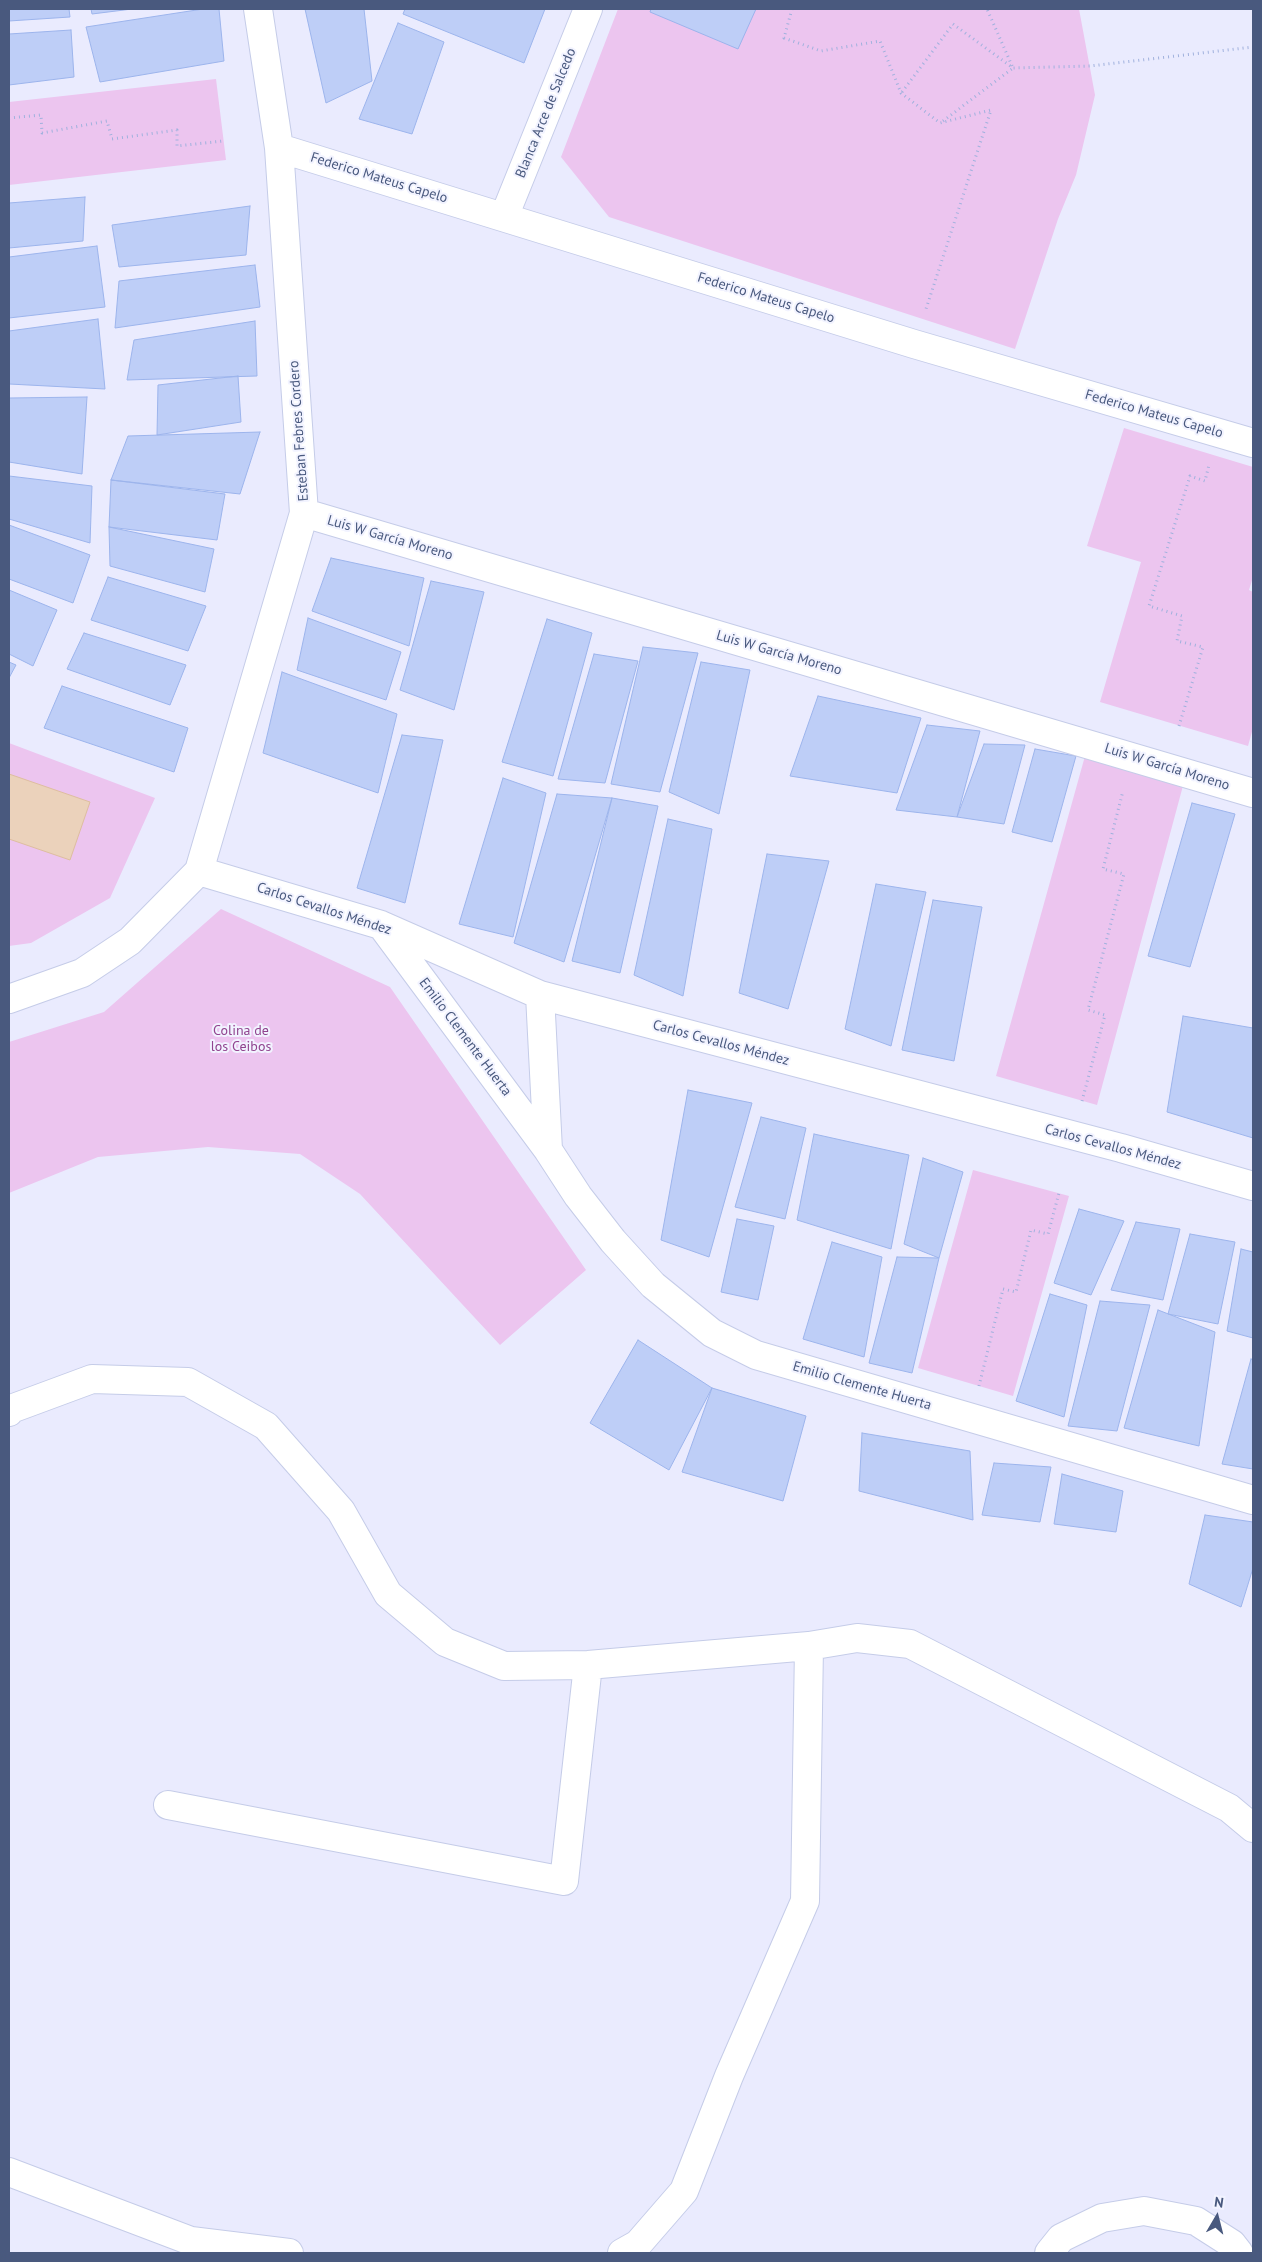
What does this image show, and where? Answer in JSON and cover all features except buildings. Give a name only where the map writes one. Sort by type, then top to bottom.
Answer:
[{"type":"street","name":"Esteban Febres Cordero","points":[[199,871],[304,513],[279,148],[258,9]]},
{"type":"street","name":"Blanca Arce de Salcedo","points":[[504,216],[588,9]]},
{"type":"street","name":"Federico Mateus Capelo","points":[[279,148],[914,344],[1253,443]]},
{"type":"street","name":"Luis W García Moreno","points":[[304,513],[1253,793]]},
{"type":"street","name":"Carlos Cevallos Méndez","points":[[199,871],[381,925],[540,995],[1121,1148],[1253,1186]]},
{"type":"street","points":[[9,999],[82,972],[130,941],[199,871]]},
{"type":"street","name":"Emilio Clemente Huerta","points":[[381,925],[548,1150],[578,1196],[612,1241],[653,1285],[712,1333],[756,1355],[1253,1500]]},
{"type":"street","points":[[540,995],[548,1150]]},
{"type":"street","points":[[9,1412],[11,1409],[92,1378],[188,1382],[266,1426],[341,1511],[388,1594],[445,1642],[504,1666],[588,1665],[809,1646],[857,1638],[910,1644],[1229,1808],[1253,1828]]},
{"type":"street","points":[[622,2253],[638,2244],[684,2191],[729,2076],[805,1901],[809,1646]]},
{"type":"street","points":[[168,1805],[564,1881],[588,1665]]},
{"type":"street","points":[[9,2172],[191,2241],[289,2253]]},
{"type":"street","points":[[1049,2253],[1061,2238],[1102,2218],[1144,2211],[1196,2221],[1232,2244],[1239,2253]]},
{"type":"path","points":[[792,9],[784,38],[821,50],[880,41],[901,93],[940,123]]},
{"type":"path","points":[[987,9],[1013,68]]},
{"type":"path","points":[[901,93],[953,24],[1013,68]]},
{"type":"path","points":[[940,123],[1013,68],[1090,66],[1253,47]]},
{"type":"path","points":[[914,344],[991,110],[940,123]]},
{"type":"path","points":[[9,118],[40,115],[42,133],[107,121],[112,139],[177,130],[178,146],[223,141]]},
{"type":"path","points":[[1179,726],[1202,647],[1177,641],[1182,616],[1149,606],[1190,476],[1205,481],[1210,464]]},
{"type":"path","points":[[1082,1101],[1105,1015],[1088,1010],[1124,874],[1103,869],[1124,786]]},
{"type":"path","points":[[979,1386],[1003,1289],[1016,1292],[1031,1230],[1048,1234],[1059,1193]]},
{"type":"green space","points":[[618,9],[1079,9],[1095,95],[1076,175],[1058,219],[1015,349],[609,217],[561,157]]},
{"type":"green space","points":[[216,79],[226,160],[9,185],[9,102]]},
{"type":"green space","points":[[1124,428],[1253,467],[1253,577],[1249,590],[1253,592],[1253,728],[1248,746],[1100,702],[1141,562],[1087,546]]},
{"type":"green space","points":[[9,743],[155,798],[110,898],[31,943],[9,946]]},
{"type":"green space","points":[[1085,756],[1184,782],[1097,1105],[996,1076]]},
{"type":"green space","name":"Colina de los Ceibos","points":[[221,909],[390,987],[586,1270],[500,1345],[360,1194],[300,1154],[208,1147],[98,1157],[9,1193],[9,1042],[104,1012]]},
{"type":"green space","points":[[973,1170],[1069,1196],[1013,1396],[918,1368]]},
{"type":"shaded area","points":[[9,774],[90,802],[70,860],[9,839]]}]
